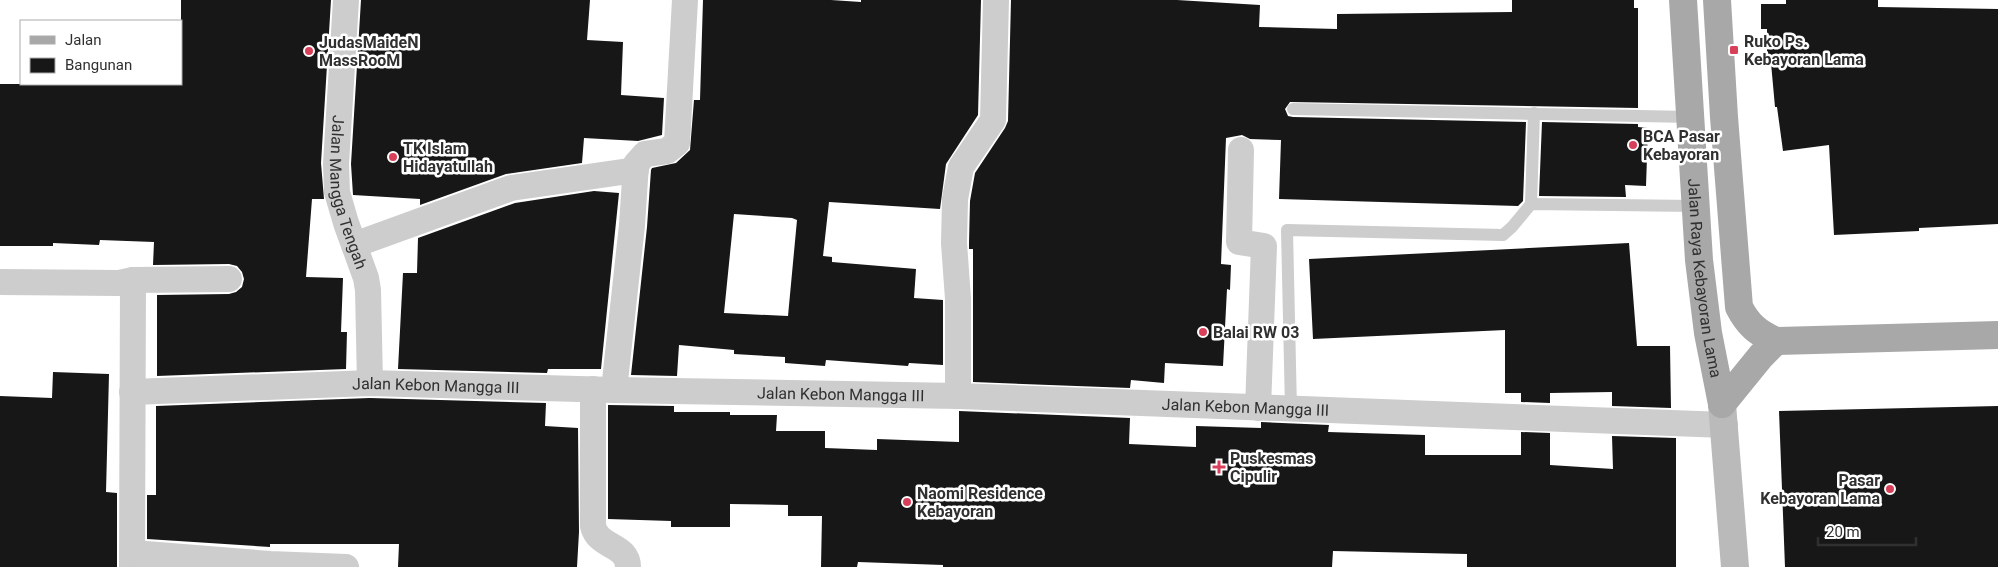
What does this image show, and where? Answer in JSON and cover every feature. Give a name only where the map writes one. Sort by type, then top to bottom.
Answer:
[{"type":"main road","name":"Jalan Raya Kebayoran Lama","points":[[1683,0],[1699,260],[1708,333],[1724,415]]},
{"type":"main road","name":"Jalan Raya Kebayoran Lama","points":[[1718,0],[1724,127],[1739,307],[1745,319],[1754,330],[1776,341]]},
{"type":"main road","points":[[1735,567],[1724,415],[1761,356],[1776,341],[1998,334]]},
{"type":"street","name":"Jalan Mangga Tengah","points":[[346,0],[336,164],[337,192],[366,278],[368,290],[370,383]]},
{"type":"street","points":[[628,567],[628,561],[623,553],[597,537],[593,526],[604,389],[632,225],[636,164],[645,154],[667,151],[677,144],[686,0]]},
{"type":"street","points":[[958,396],[958,299],[954,243],[956,199],[961,168],[993,120],[996,0]]},
{"type":"street","points":[[1241,150],[1239,242],[1264,246],[1258,408]]},
{"type":"street","points":[[354,245],[511,188],[636,170]]},
{"type":"street","points":[[0,282],[119,283],[133,280],[229,279]]},
{"type":"street","points":[[133,280],[133,560],[346,567]]},
{"type":"street","name":"Jalan Kebon Mangga III","points":[[132,392],[370,383],[958,396],[1291,409],[1724,415]]},
{"type":"lane","points":[[1293,109],[1690,116]]},
{"type":"lane","points":[[1291,409],[1287,230],[1503,235],[1531,204],[1534,113]]},
{"type":"lane","points":[[1531,204],[1695,206]]},
{"type":"building","points":[[181,0],[331,0],[321,163],[324,199],[312,199],[306,277],[343,278],[341,332],[347,332],[346,369],[157,376],[157,295],[229,294],[236,292],[242,287],[244,279],[242,272],[237,266],[229,264],[153,265],[154,242],[100,240],[99,245],[53,243],[53,246],[0,246],[0,84],[182,85]]},
{"type":"building","points":[[361,0],[590,0],[587,40],[623,42],[621,95],[664,98],[662,135],[638,141],[584,138],[582,163],[506,174],[420,205],[420,199],[353,195],[351,164]]},
{"type":"building","points":[[703,0],[831,0],[861,2],[861,0],[981,0],[978,115],[946,164],[940,209],[829,202],[823,256],[832,257],[832,262],[916,269],[914,298],[943,300],[943,365],[909,363],[908,366],[826,360],[825,366],[785,363],[785,357],[734,354],[734,350],[679,345],[677,376],[631,375],[647,227],[651,170],[652,168],[676,163],[690,150],[694,100],[700,100]],"holes":[[[734,214],[792,218],[797,220],[788,316],[724,313]]]},
{"type":"building","points":[[1011,0],[1177,0],[1260,5],[1259,27],[1337,29],[1337,14],[1512,12],[1512,0],[1634,0],[1634,8],[1638,8],[1638,108],[1290,102],[1285,109],[1288,116],[1293,117],[1526,122],[1523,201],[1518,206],[1279,199],[1281,140],[1250,139],[1242,135],[1226,138],[1221,264],[1231,265],[1230,290],[1227,289],[1223,366],[1165,363],[1164,383],[1131,380],[1130,388],[973,382],[973,249],[969,249],[970,201],[975,173],[1008,121]]},
{"type":"building","points":[[1786,0],[1878,0],[1878,7],[1998,9],[1998,224],[1919,228],[1919,231],[1834,235],[1829,145],[1783,151],[1777,107],[1775,107],[1771,63],[1767,63],[1767,29],[1761,29],[1761,4],[1786,4]]},
{"type":"building","points":[[1542,122],[1638,124],[1638,127],[1648,128],[1646,186],[1625,185],[1626,197],[1539,196]]},
{"type":"building","points":[[594,191],[619,193],[601,369],[548,369],[547,373],[398,369],[403,273],[417,273],[418,238],[515,203]]},
{"type":"building","points":[[1629,243],[1637,346],[1670,346],[1671,408],[1612,406],[1612,392],[1550,393],[1550,403],[1521,402],[1521,393],[1505,393],[1505,330],[1313,339],[1309,259]]},
{"type":"building","points":[[53,372],[109,374],[106,492],[117,493],[117,567],[0,567],[0,396],[52,398]]},
{"type":"building","points":[[370,398],[546,403],[545,426],[578,428],[579,532],[577,567],[398,567],[399,544],[270,544],[270,547],[147,539],[147,495],[156,495],[156,406]]},
{"type":"building","points":[[608,405],[674,406],[674,412],[730,412],[730,415],[777,415],[776,431],[825,431],[825,448],[877,450],[877,439],[959,442],[959,411],[1130,418],[1129,444],[1196,447],[1196,426],[1261,428],[1261,422],[1329,425],[1328,432],[1425,435],[1425,455],[1521,455],[1521,432],[1550,433],[1550,465],[1613,469],[1612,436],[1676,438],[1676,567],[1467,567],[1467,554],[1333,551],[1332,567],[943,567],[943,565],[858,562],[857,567],[821,567],[822,516],[788,516],[788,505],[730,504],[730,527],[671,527],[671,521],[608,519]]},
{"type":"building","name":"Pasar Kebayoran Lama","points":[[1998,406],[1998,567],[1785,567],[1779,411]]},
{"type":"place","name":"Ruko Ps. Kebayoran Lama","points":[[1734,50]]},
{"type":"place","name":"JudasMaideN MassRooM","points":[[309,51]]},
{"type":"place","name":"BCA Pasar Kebayoran","points":[[1633,145]]},
{"type":"place","name":"TK Islam Hidayatullah","points":[[393,157]]},
{"type":"place","name":"Balai RW 03","points":[[1203,332]]},
{"type":"place","name":"Puskesmas Cipulir","points":[[1219,467]]},
{"type":"place","name":"Pasar Kebayoran Lama","points":[[1890,489]]},
{"type":"place","name":"Naomi Residence Kebayoran","points":[[907,502]]}]
